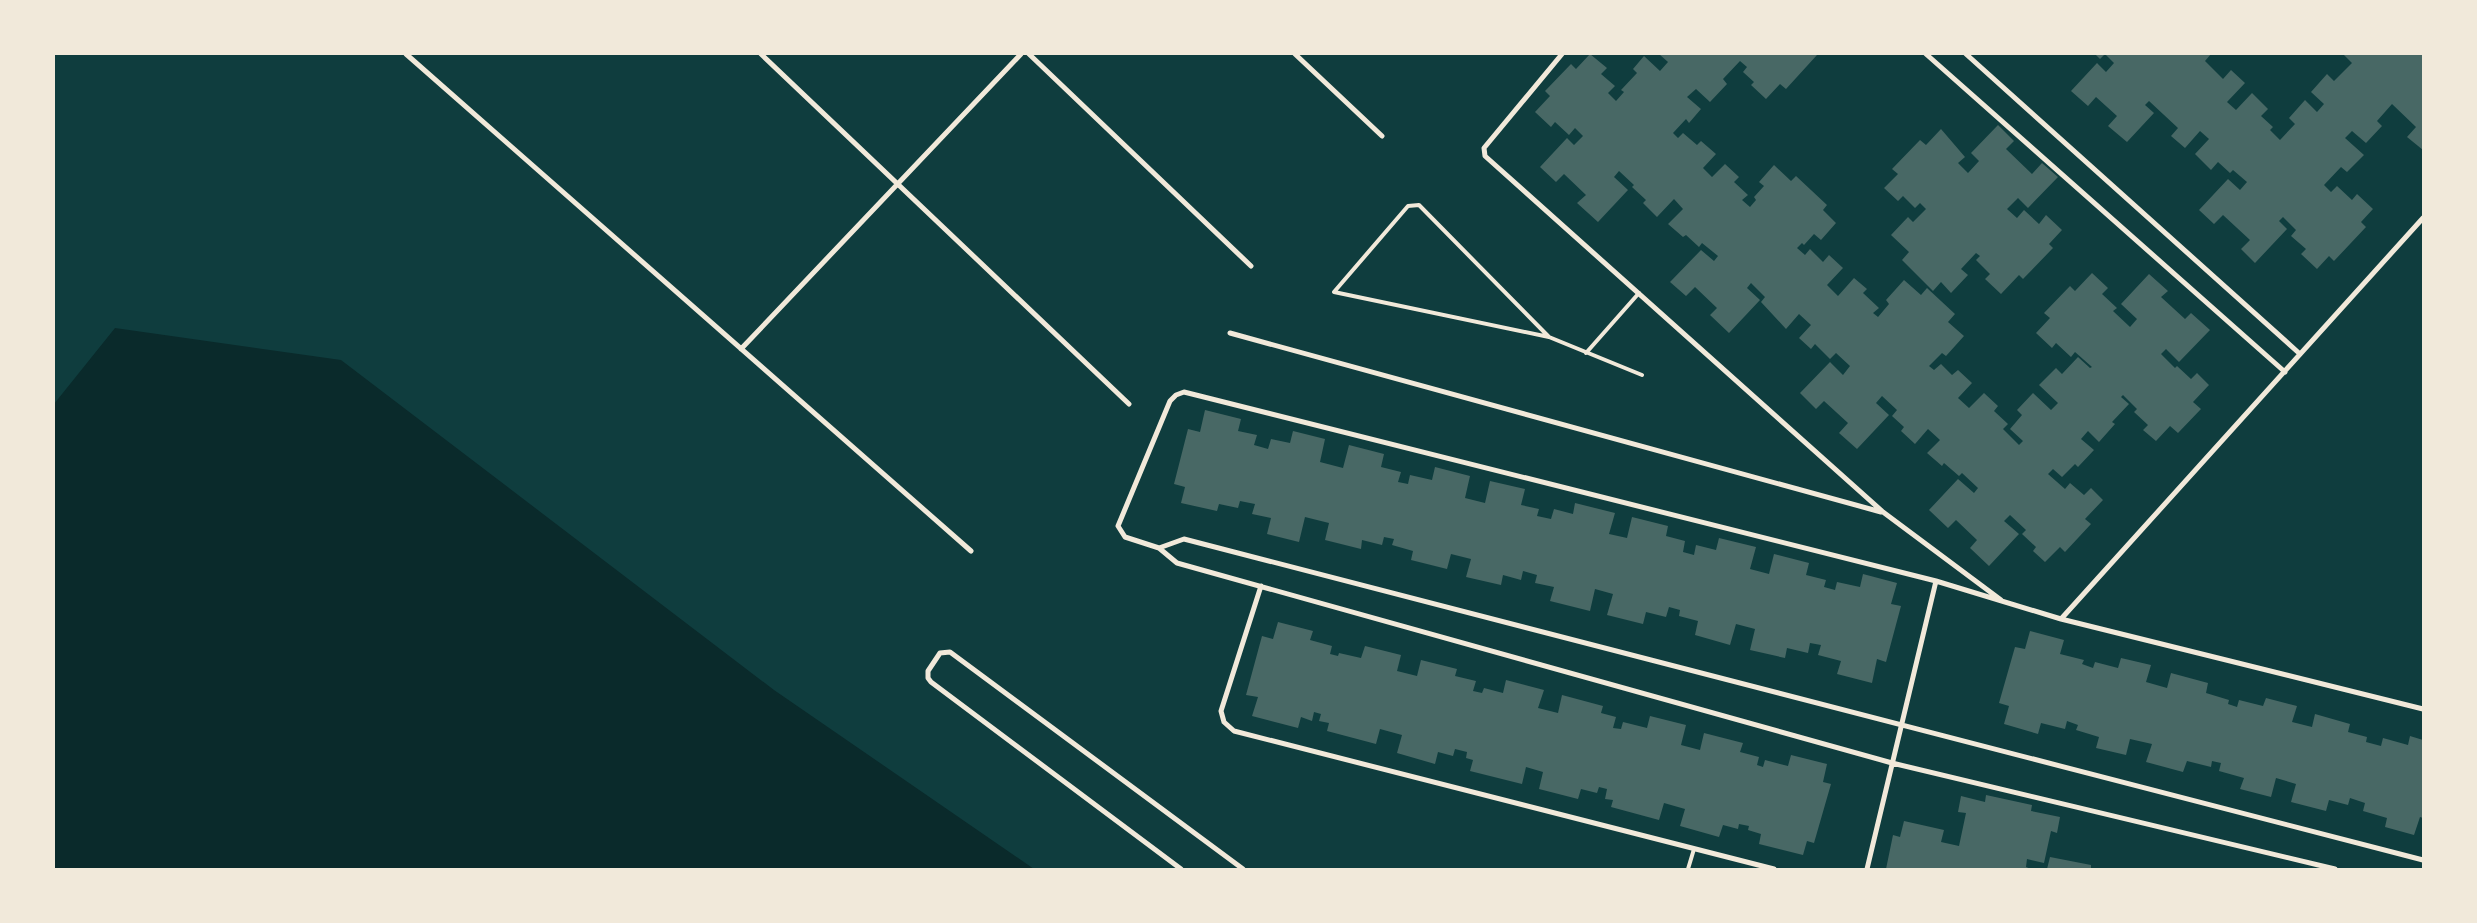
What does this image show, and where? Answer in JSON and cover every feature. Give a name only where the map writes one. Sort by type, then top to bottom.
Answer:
[{"type":"street","points":[[406,54],[971,551]]},
{"type":"street","points":[[761,54],[1129,404]]},
{"type":"street","points":[[741,350],[1021,54]]},
{"type":"street","points":[[1029,54],[1251,266]]},
{"type":"street","points":[[1295,54],[1382,136]]},
{"type":"street","points":[[1562,54],[1484,148],[1485,156],[1884,512],[2005,603]]},
{"type":"street","points":[[1926,54],[2284,372]]},
{"type":"street","points":[[1966,54],[2300,354]]},
{"type":"street","points":[[2061,619],[2423,218]]},
{"type":"street","points":[[1230,333],[1884,512]]},
{"type":"street","points":[[2335,869],[1892,763],[1177,563],[1160,548],[1125,537],[1118,526],[1170,401],[1176,395],[1184,392],[1936,581],[2061,619],[2423,709]]},
{"type":"street","points":[[1160,548],[1184,538],[1902,723],[2423,860]]},
{"type":"street","points":[[1867,869],[1936,581]]},
{"type":"street","points":[[1260,586],[1221,711],[1224,722],[1234,731],[1774,869]]},
{"type":"street","points":[[1181,869],[931,682],[928,678],[928,671],[940,653],[950,652],[1243,869]]},
{"type":"lane","points":[[1549,338],[1419,205],[1408,206],[1334,292],[1549,338],[1642,375]]},
{"type":"lane","points":[[1586,353],[1639,293]]},
{"type":"lane","points":[[1688,869],[1694,849]]},
{"type":"water","points":[[115,328],[341,360],[774,690],[1034,869],[54,869],[54,404]]},
{"type":"building","points":[[1590,54],[1607,68],[1601,74],[1615,86],[1608,93],[1616,101],[1624,92],[1621,90],[1637,73],[1633,69],[1644,56],[1660,71],[1668,62],[1659,54],[1817,55],[1786,89],[1780,84],[1766,99],[1751,85],[1754,82],[1743,72],[1747,67],[1740,61],[1723,79],[1727,84],[1710,102],[1696,89],[1687,97],[1701,109],[1689,123],[1686,119],[1673,133],[1678,138],[1683,133],[1697,145],[1701,141],[1716,154],[1703,168],[1712,177],[1725,164],[1739,177],[1734,182],[1748,195],[1742,200],[1750,207],[1756,200],[1754,197],[1764,186],[1759,182],[1774,165],[1791,181],[1796,176],[1827,205],[1823,210],[1836,223],[1821,240],[1814,234],[1804,245],[1802,243],[1797,248],[1805,255],[1810,249],[1823,262],[1829,255],[1843,268],[1827,285],[1838,296],[1854,278],[1867,289],[1863,293],[1879,308],[1873,313],[1878,317],[1889,304],[1886,300],[1904,280],[1921,295],[1927,288],[1955,314],[1948,322],[1964,336],[1946,356],[1942,353],[1929,366],[1934,370],[1941,364],[1952,375],[1958,370],[1972,383],[1958,398],[1969,408],[1984,393],[1998,406],[1994,411],[2008,424],[2003,429],[2019,445],[2023,441],[2010,429],[2022,415],[2017,410],[2033,393],[2051,410],[2058,403],[2039,385],[2056,368],[2062,374],[2078,357],[2090,368],[2092,367],[2075,352],[2071,357],[2056,343],[2052,348],[2036,333],[2050,318],[2044,313],[2070,286],[2075,291],[2092,273],[2108,288],[2102,294],[2117,308],[2113,311],[2130,327],[2137,319],[2121,304],[2149,274],[2168,291],[2161,297],[2185,319],[2191,313],[2210,330],[2179,362],[2166,349],[2161,354],[2175,368],[2177,366],[2191,379],[2197,373],[2209,385],[2193,402],[2201,409],[2178,433],[2170,426],[2156,441],[2143,430],[2148,425],[2134,412],[2137,409],[2123,395],[2121,397],[2129,404],[2112,422],[2115,424],[2099,442],[2088,431],[2081,439],[2094,450],[2078,467],[2075,464],[2062,477],[2053,469],[2048,474],[2065,489],[2070,483],[2084,495],[2091,488],[2103,500],[2085,519],[2091,524],[2065,552],[2060,547],[2045,562],[2033,551],[2036,547],[2022,534],[2026,530],[2010,515],[2004,521],[2019,534],[1989,566],[1970,548],[1977,540],[1956,520],[1948,528],[1929,510],[1958,479],[1974,493],[1978,488],[1962,473],[1959,476],[1944,463],[1942,466],[1927,453],[1940,440],[1928,429],[1915,444],[1901,431],[1904,427],[1892,416],[1897,410],[1882,396],[1876,403],[1889,415],[1857,449],[1839,433],[1848,423],[1824,401],[1816,409],[1800,393],[1830,362],[1843,375],[1850,366],[1836,353],[1830,359],[1815,344],[1811,349],[1799,338],[1811,325],[1799,314],[1786,329],[1761,302],[1765,297],[1751,283],[1747,288],[1760,300],[1729,333],[1710,315],[1717,308],[1695,287],[1686,296],[1670,282],[1701,250],[1714,261],[1718,256],[1702,243],[1699,247],[1686,235],[1683,237],[1668,224],[1683,209],[1674,199],[1657,217],[1643,203],[1646,200],[1632,187],[1634,185],[1619,171],[1614,177],[1628,190],[1598,222],[1577,203],[1586,195],[1564,174],[1556,182],[1540,167],[1567,138],[1574,145],[1583,136],[1575,128],[1569,135],[1555,122],[1551,127],[1535,112],[1550,96],[1545,91],[1571,64],[1576,69]]},
{"type":"building","points":[[2095,54],[2105,54],[2100,59]]},
{"type":"building","points":[[2105,54],[2211,54],[2205,61],[2223,79],[2231,70],[2245,83],[2227,102],[2236,110],[2252,93],[2268,109],[2261,116],[2273,127],[2270,130],[2280,140],[2295,124],[2289,118],[2305,100],[2317,112],[2324,104],[2311,92],[2327,74],[2334,81],[2352,63],[2343,54],[2423,54],[2423,150],[2407,137],[2416,127],[2392,104],[2377,121],[2382,126],[2366,143],[2352,131],[2345,138],[2364,155],[2347,172],[2341,167],[2324,185],[2331,192],[2337,186],[2352,200],[2357,194],[2373,209],[2361,222],[2366,227],[2334,261],[2329,256],[2317,269],[2301,254],[2306,249],[2291,236],[2296,230],[2283,217],[2279,221],[2287,229],[2255,263],[2241,249],[2250,240],[2223,215],[2214,224],[2199,210],[2228,179],[2240,190],[2247,182],[2233,170],[2230,173],[2218,162],[2211,170],[2195,154],[2209,139],[2200,131],[2185,148],[2171,136],[2178,128],[2149,101],[2145,105],[2154,113],[2127,142],[2108,126],[2117,116],[2096,97],[2088,106],[2071,91],[2097,63],[2106,72],[2114,63]]},
{"type":"building","points":[[1998,125],[2014,141],[2006,149],[2032,174],[2042,163],[2058,177],[2028,208],[2018,198],[2007,209],[2017,218],[2024,210],[2039,224],[2046,215],[2062,230],[2049,244],[2053,248],[2023,279],[2019,275],[2001,294],[1985,279],[1990,274],[1976,260],[1980,256],[1976,253],[1961,269],[1968,275],[1951,293],[1941,282],[1933,291],[1902,260],[1909,252],[1891,235],[1908,217],[1913,222],[1926,209],[1920,203],[1915,208],[1903,196],[1898,201],[1884,188],[1898,174],[1892,169],[1920,140],[1926,145],[1941,129],[1965,157],[1958,163],[1968,173],[1979,161],[1971,153]]},
{"type":"building","points":[[1205,410],[1241,419],[1238,431],[1257,435],[1254,445],[1268,449],[1271,439],[1290,443],[1293,431],[1325,439],[1320,462],[1343,468],[1349,445],[1384,454],[1381,467],[1401,472],[1398,482],[1408,484],[1410,475],[1432,480],[1435,467],[1470,476],[1465,498],[1485,503],[1490,481],[1525,489],[1521,505],[1539,509],[1537,516],[1551,519],[1554,509],[1573,514],[1575,503],[1615,513],[1609,534],[1627,538],[1632,517],[1668,526],[1666,536],[1685,541],[1683,552],[1694,555],[1696,545],[1716,550],[1719,538],[1756,547],[1750,569],[1769,574],[1774,554],[1809,563],[1806,575],[1826,580],[1824,587],[1835,590],[1837,582],[1860,587],[1863,574],[1897,583],[1891,604],[1901,606],[1886,662],[1877,659],[1872,683],[1837,674],[1841,661],[1818,655],[1821,645],[1810,643],[1808,653],[1787,648],[1785,658],[1750,650],[1755,629],[1736,624],[1730,645],[1695,635],[1698,621],[1679,616],[1680,610],[1669,607],[1666,617],[1646,612],[1643,624],[1607,615],[1613,594],[1595,589],[1590,611],[1550,601],[1554,587],[1535,583],[1537,575],[1523,571],[1521,580],[1503,575],[1501,585],[1466,577],[1471,559],[1451,554],[1447,569],[1411,560],[1413,551],[1392,545],[1394,539],[1384,537],[1382,545],[1362,540],[1361,549],[1325,540],[1329,523],[1305,517],[1299,542],[1267,534],[1271,518],[1252,514],[1255,504],[1240,501],[1238,508],[1219,504],[1217,511],[1181,503],[1185,487],[1174,484],[1188,429],[1200,432]]},
{"type":"building","points":[[1278,622],[1313,631],[1310,640],[1332,646],[1330,654],[1338,656],[1339,653],[1361,658],[1365,646],[1401,655],[1397,671],[1417,676],[1421,660],[1457,669],[1455,676],[1476,681],[1473,691],[1482,693],[1484,688],[1503,693],[1506,680],[1544,690],[1538,708],[1558,713],[1562,695],[1603,706],[1601,713],[1616,717],[1613,728],[1621,729],[1623,722],[1647,728],[1650,716],[1686,725],[1681,745],[1700,750],[1704,733],[1743,743],[1740,752],[1759,757],[1757,765],[1763,767],[1765,760],[1788,766],[1791,755],[1827,764],[1823,782],[1831,784],[1814,843],[1807,841],[1803,855],[1759,844],[1761,834],[1748,830],[1749,826],[1739,824],[1738,829],[1723,825],[1719,837],[1680,826],[1685,809],[1664,803],[1659,820],[1611,807],[1613,800],[1605,799],[1607,789],[1599,787],[1597,793],[1581,789],[1578,799],[1539,789],[1543,772],[1526,767],[1522,784],[1470,771],[1473,760],[1466,758],[1467,752],[1455,749],[1453,756],[1438,752],[1435,764],[1397,753],[1402,735],[1380,729],[1376,744],[1327,731],[1329,723],[1319,721],[1321,714],[1314,712],[1312,721],[1301,717],[1298,728],[1252,716],[1258,697],[1246,695],[1262,636],[1273,639]]},
{"type":"building","points":[[2030,631],[2064,640],[2060,654],[2084,660],[2082,664],[2093,668],[2095,662],[2118,668],[2121,658],[2151,665],[2146,682],[2167,688],[2171,673],[2208,683],[2206,693],[2229,700],[2228,704],[2237,707],[2239,700],[2263,706],[2266,698],[2297,706],[2292,722],[2312,727],[2315,714],[2350,724],[2348,732],[2367,737],[2366,742],[2381,746],[2383,738],[2408,745],[2410,736],[2423,740],[2423,818],[2420,817],[2414,835],[2385,827],[2387,818],[2363,811],[2365,803],[2350,798],[2348,805],[2329,800],[2326,811],[2291,802],[2296,784],[2276,778],[2271,797],[2240,789],[2244,778],[2219,771],[2221,763],[2212,761],[2211,767],[2187,761],[2183,772],[2146,762],[2152,744],[2130,739],[2126,755],[2096,748],[2099,737],[2076,730],[2078,725],[2067,721],[2065,729],[2041,723],[2038,734],[2004,724],[2009,706],[1999,703],[2015,647],[2025,649]]},
{"type":"building","points":[[1986,795],[2032,805],[2031,811],[2060,817],[2057,833],[2051,831],[2044,863],[2027,859],[2026,867],[2031,869],[1886,869],[1893,835],[1900,837],[1904,821],[1944,830],[1941,842],[1959,846],[1966,813],[1958,812],[1961,796],[1985,802]]},
{"type":"building","points":[[2050,857],[2091,865],[2091,869],[2047,869]]}]
